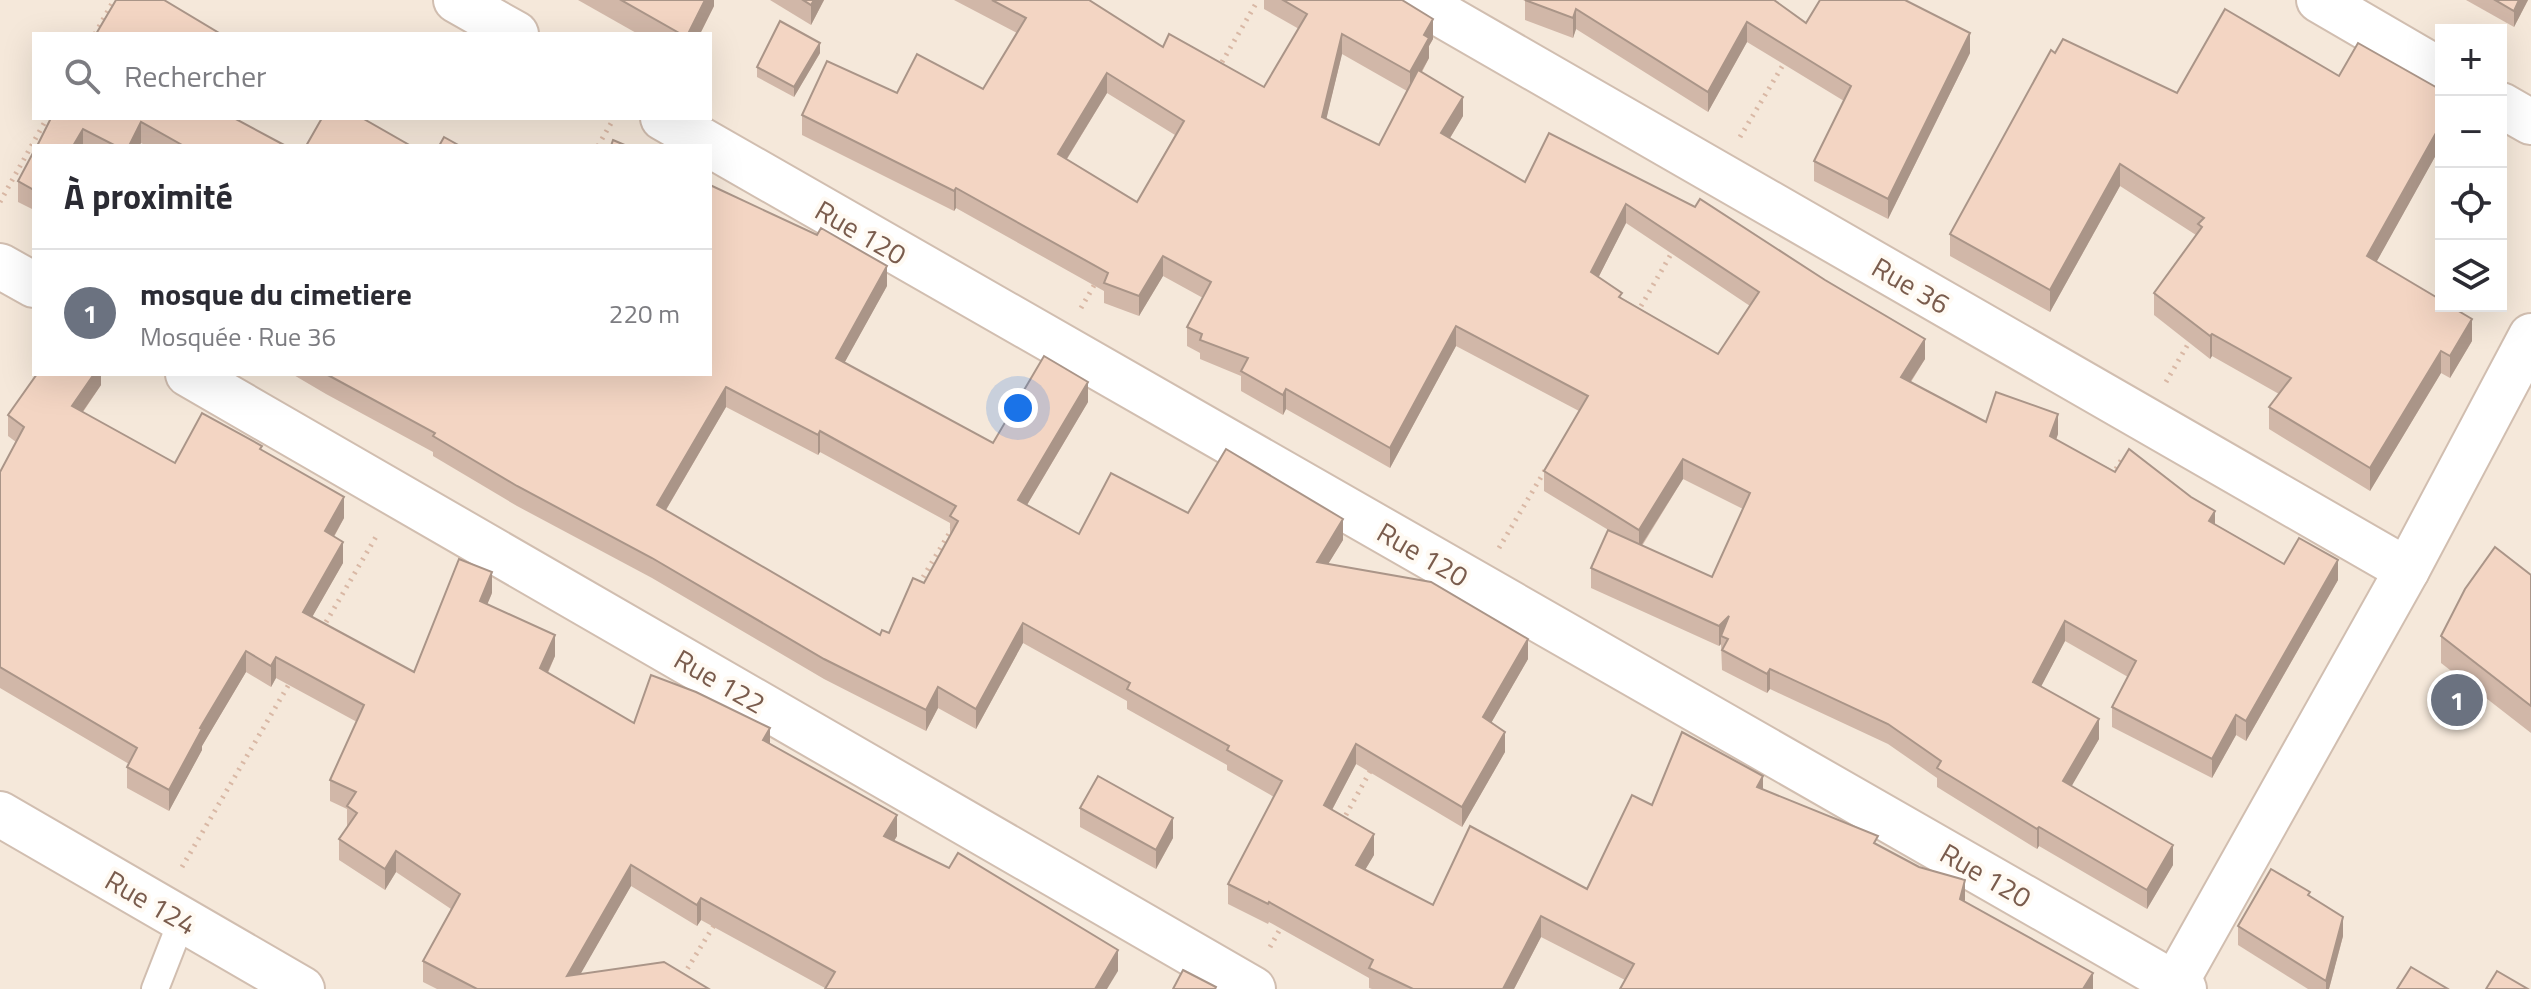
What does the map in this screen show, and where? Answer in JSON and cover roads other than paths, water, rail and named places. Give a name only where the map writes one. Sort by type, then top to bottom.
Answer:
[{"type":"street","points":[[456,0],[512,32]]},
{"type":"street","name":"Rue 36","points":[[1416,0],[2407,570]]},
{"type":"street","points":[[2319,0],[2435,68]]},
{"type":"street","points":[[2507,108],[2531,122]]},
{"type":"street","name":"Rue 120","points":[[666,120],[708,144]]},
{"type":"street","name":"Rue 120","points":[[712,146],[2177,987]]},
{"type":"street","points":[[0,266],[32,284]]},
{"type":"street","points":[[2177,987],[2407,570],[2531,336]]},
{"type":"street","name":"Rue 122","points":[[191,376],[1250,987]]},
{"type":"street","name":"Rue 124","points":[[0,814],[302,989]]},
{"type":"lane","points":[[155,989],[171,913]]},
{"type":"place","name":"mosque du cimetiere","points":[[2457,700]]}]
